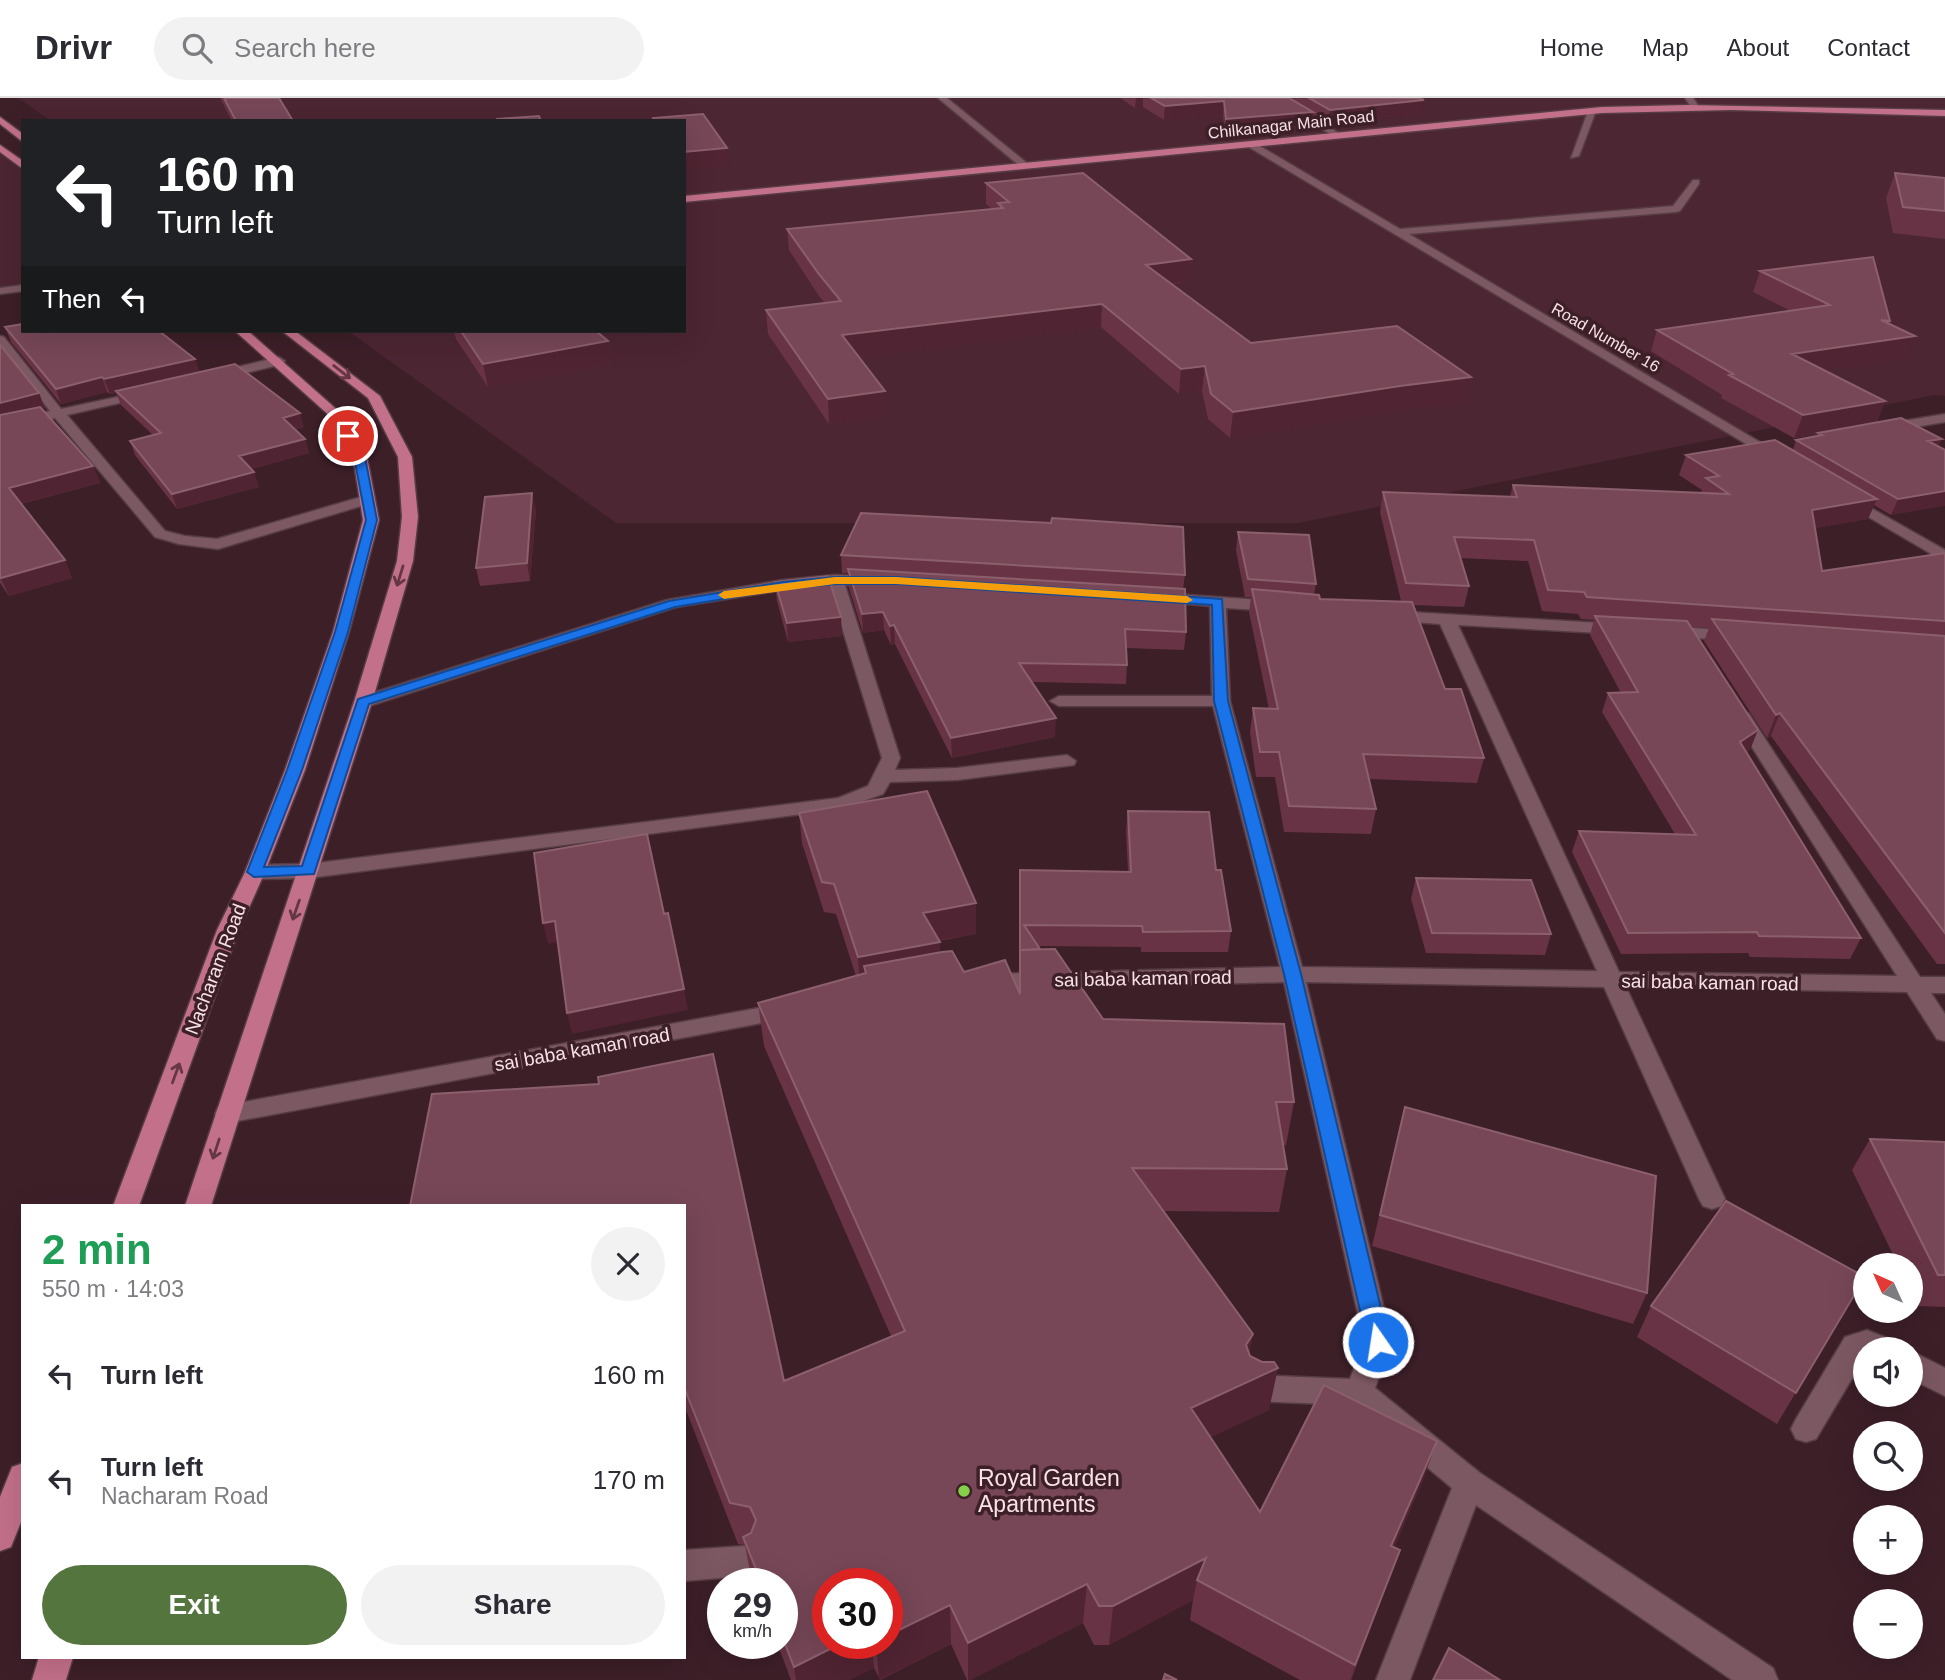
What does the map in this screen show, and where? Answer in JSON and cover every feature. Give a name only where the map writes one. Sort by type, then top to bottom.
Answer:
[{"type":"main road","name":"Chilkanagar Main Road","points":[[686,199],[1691,102],[1945,113]]},
{"type":"main road","points":[[0,120],[21,137]]},
{"type":"main road","points":[[2,152],[21,165]]},
{"type":"main road","name":"Nacharam Road","points":[[127,1204],[228,930],[295,770],[341,632],[371,520],[360,457],[336,415],[243,333]]},
{"type":"main road","points":[[199,1204],[363,702],[405,561],[410,517],[405,457],[373,396],[291,333]]},
{"type":"main road","points":[[0,1536],[21,1481]]},
{"type":"main road","points":[[49,1680],[55,1659]]},
{"type":"street","points":[[942,98],[1024,165]]},
{"type":"street","points":[[1275,98],[1338,135]]},
{"type":"street","points":[[1574,156],[1592,111]]},
{"type":"street","name":"Road Number 16","points":[[1250,144],[1790,464]]},
{"type":"street","points":[[1396,232],[1676,209],[1696,182]]},
{"type":"street","points":[[0,291],[21,288]]},
{"type":"street","points":[[0,340],[160,534],[184,541],[218,544],[366,500]]},
{"type":"street","points":[[201,380],[279,362]]},
{"type":"street","points":[[0,426],[162,389]]},
{"type":"street","points":[[1876,430],[1945,418]]},
{"type":"street","points":[[1766,450],[1794,445]]},
{"type":"street","points":[[1838,493],[1945,557]]},
{"type":"street","points":[[254,872],[309,871],[841,803],[876,790],[891,758],[835,580]]},
{"type":"street","points":[[363,702],[673,603],[783,585],[835,580],[896,581]]},
{"type":"street","points":[[1148,597],[1299,608]]},
{"type":"street","points":[[1218,601],[1221,701],[1293,974],[1378,1342],[1359,1392]]},
{"type":"street","points":[[1380,615],[1755,637]]},
{"type":"street","points":[[1447,620],[1712,1199]]},
{"type":"street","points":[[1687,632],[1702,656]]},
{"type":"street","points":[[1059,701],[1221,701]]},
{"type":"street","points":[[1732,703],[1945,1033]]},
{"type":"street","points":[[883,776],[957,774],[1067,761]]},
{"type":"street","name":"sai baba kaman road","points":[[969,982],[1293,974],[1945,985]]},
{"type":"street","name":"sai baba kaman road","points":[[227,1114],[805,1008]]},
{"type":"street","points":[[1806,1429],[1853,1348]]},
{"type":"street","points":[[1923,1371],[1945,1383]]},
{"type":"street","points":[[1254,1388],[1359,1392],[1469,1483],[1761,1680]]},
{"type":"street","points":[[1393,1680],[1469,1483]]},
{"type":"street","points":[[686,1566],[745,1561]]},
{"type":"shaded area","points":[[18,98],[1945,98],[1945,396],[1934,395],[1298,523],[616,523],[351,333],[686,333],[686,119],[48,119]]},
{"type":"shaded area","points":[[0,151],[21,170],[21,284],[0,287]]},
{"type":"building","points":[[224,98],[279,98],[292,119],[235,119]]},
{"type":"building","points":[[1151,98],[1289,98],[1313,112],[1226,119],[1224,101],[1165,106]]},
{"type":"building","points":[[1309,98],[1419,98],[1424,100],[1330,110]]},
{"type":"building","points":[[703,114],[727,148],[686,152],[686,119],[653,118]]},
{"type":"building","points":[[539,116],[540,119],[497,119]]},
{"type":"building","points":[[1083,173],[1191,259],[1146,265],[1251,343],[1397,326],[1471,377],[1233,412],[1211,394],[1205,366],[1181,369],[1102,304],[842,335],[885,391],[828,399],[766,310],[841,301],[787,229],[1003,208],[998,203],[1009,202],[986,183]]},
{"type":"building","points":[[1895,173],[1945,178],[1945,211],[1903,207]]},
{"type":"building","points":[[1873,257],[1890,321],[1881,320],[1915,336],[1792,354],[1885,401],[1803,415],[1729,375],[1733,374],[1657,330],[1830,305],[1760,271]]},
{"type":"building","points":[[21,324],[21,333],[162,333],[195,359],[56,389],[5,327]]},
{"type":"building","points":[[462,333],[598,333],[608,341],[483,364]]},
{"type":"building","points":[[0,345],[39,393],[0,403]]},
{"type":"building","points":[[235,364],[300,413],[283,418],[305,439],[239,456],[254,472],[172,494],[130,441],[161,433],[116,391]]},
{"type":"building","points":[[40,407],[93,466],[9,488],[65,560],[1,578],[0,415]]},
{"type":"building","points":[[1901,418],[1942,439],[1928,441],[1945,450],[1945,491],[1898,499],[1796,440],[1822,435],[1818,433]]},
{"type":"building","points":[[1775,440],[1877,499],[1812,510],[1822,571],[1945,553],[1945,621],[1587,597],[1584,592],[1548,590],[1534,540],[1454,537],[1469,586],[1406,583],[1383,492],[1517,497],[1513,485],[1729,494],[1706,478],[1719,476],[1686,455]]},
{"type":"building","points":[[532,493],[527,563],[476,568],[485,497]]},
{"type":"building","points":[[861,513],[1051,523],[1052,518],[1183,527],[1185,575],[841,555]]},
{"type":"building","points":[[1238,532],[1309,535],[1316,584],[1248,579]]},
{"type":"building","points":[[848,569],[1185,589],[1186,632],[1125,629],[1127,665],[1019,663],[1056,718],[951,738],[894,625],[890,626],[883,612],[862,614]]},
{"type":"building","points":[[828,576],[841,617],[787,623],[775,582]]},
{"type":"building","points":[[1252,589],[1319,595],[1320,599],[1412,602],[1445,689],[1461,689],[1484,758],[1363,754],[1376,809],[1289,806],[1279,752],[1260,752],[1253,708],[1278,709]]},
{"type":"building","points":[[1595,616],[1687,621],[1758,730],[1740,742],[1861,938],[1759,936],[1757,932],[1628,933],[1579,831],[1696,835],[1608,693],[1638,692]]},
{"type":"building","points":[[1712,619],[1945,636],[1945,933],[1780,713],[1776,715]]},
{"type":"building","points":[[927,791],[976,903],[923,913],[940,942],[858,957],[834,884],[822,882],[799,813]]},
{"type":"building","points":[[1128,811],[1209,812],[1216,870],[1221,870],[1231,931],[1143,932],[1142,926],[1024,925],[1040,949],[1020,950],[1020,870],[1131,872]]},
{"type":"building","points":[[647,834],[684,989],[567,1013],[555,921],[543,923],[534,853]]},
{"type":"building","points":[[1416,878],[1531,880],[1551,934],[1432,933]]},
{"type":"building","points":[[1055,949],[1103,1019],[1284,1024],[1294,1102],[1276,1102],[1287,1169],[1132,1168],[1253,1334],[1246,1345],[1250,1356],[1262,1362],[1274,1362],[1278,1368],[1191,1408],[1260,1512],[1324,1385],[1437,1441],[1391,1546],[1400,1550],[1355,1665],[1197,1580],[1206,1558],[1113,1606],[1099,1606],[1087,1584],[968,1643],[950,1605],[903,1628],[903,1568],[812,1568],[812,1658],[794,1667],[791,1659],[798,1659],[798,1568],[756,1568],[743,1537],[751,1533],[756,1520],[750,1507],[730,1503],[686,1392],[686,1204],[410,1204],[432,1094],[599,1084],[598,1077],[713,1054],[784,1381],[905,1331],[758,1003],[866,973],[864,966],[952,951],[964,972],[1005,960],[1020,994],[1020,950]]},
{"type":"building","points":[[1405,1107],[1656,1176],[1647,1293],[1380,1215]]},
{"type":"building","points":[[1870,1139],[1945,1142],[1945,1275],[1938,1275]]},
{"type":"building","points":[[1726,1201],[1853,1270],[1853,1297],[1796,1393],[1651,1306]]},
{"type":"building","points":[[1449,1648],[1500,1680],[1433,1680]]},
{"type":"building","points":[[1165,1674],[1177,1680],[1163,1680]]},
{"type":"slow traffic","points":[[724,595],[835,580],[896,581],[1187,600]]},
{"type":"place","name":"Royal Garden Apartments","points":[[964,1491]]},
{"type":"route","points":[[348,436],[360,457],[371,520],[341,632],[295,770],[254,872],[309,871],[363,702],[673,603],[783,585],[835,580],[896,581],[1218,601],[1221,701],[1293,974],[1378,1342]]}]
